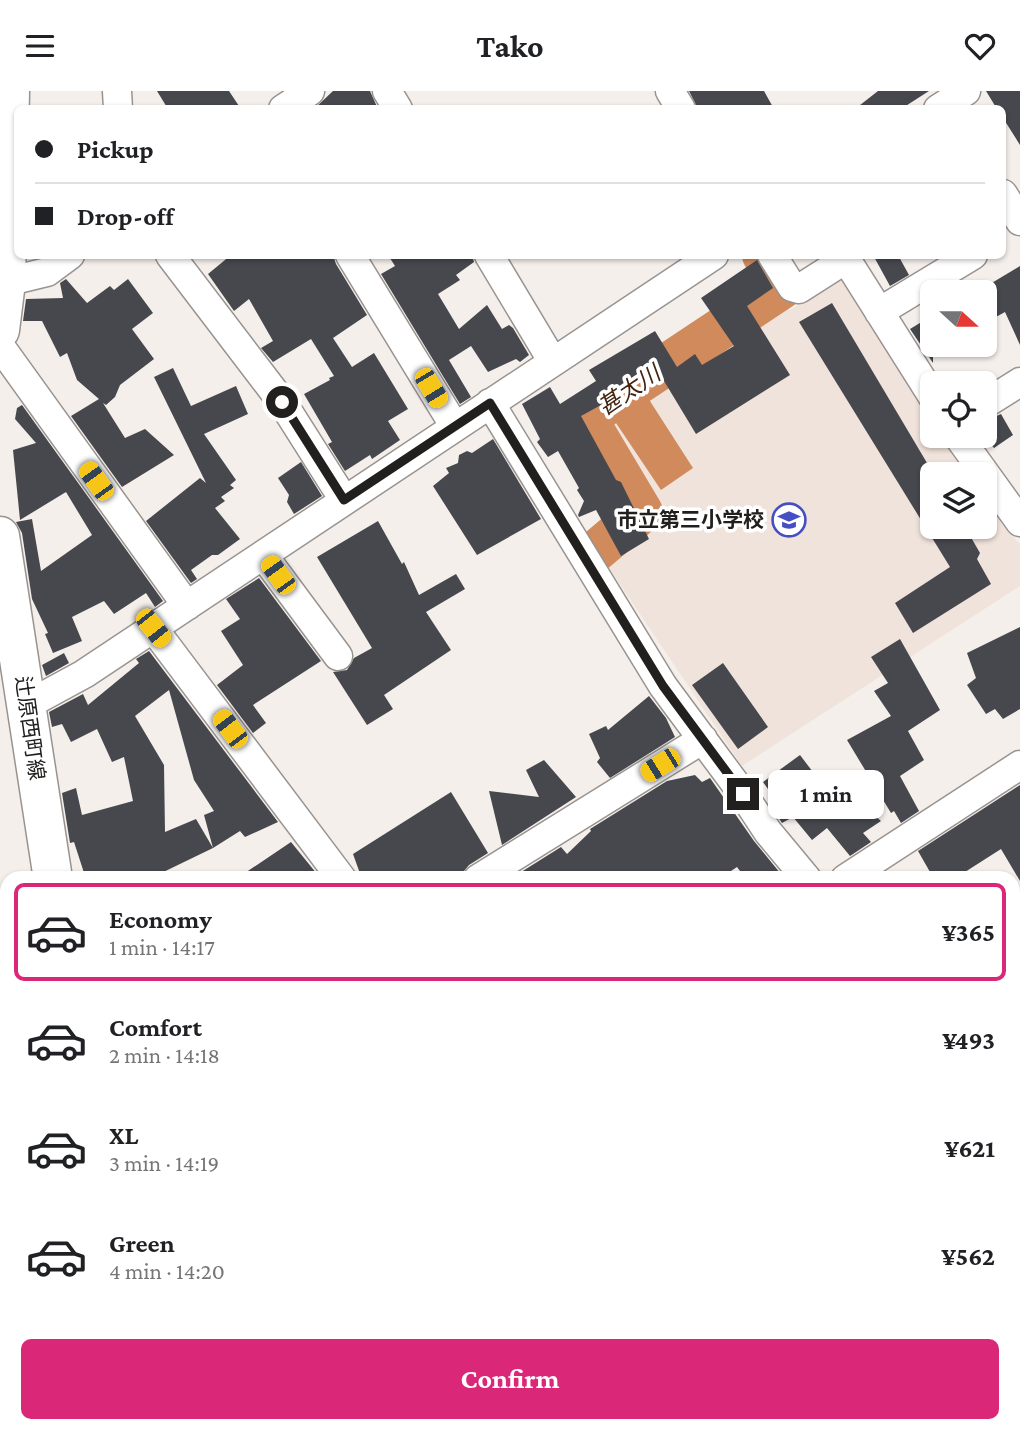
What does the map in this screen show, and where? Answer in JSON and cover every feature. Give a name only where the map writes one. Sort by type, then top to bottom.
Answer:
[{"type":"main road","points":[[0,330],[6,282],[10,91]]},
{"type":"main road","name":"辻原西町線","points":[[0,536],[51,871]]},
{"type":"street","points":[[288,105],[310,91]]},
{"type":"street","points":[[1006,199],[1020,221]]},
{"type":"street","points":[[6,282],[47,272],[65,259]]},
{"type":"street","points":[[173,259],[282,402],[344,500]]},
{"type":"street","points":[[352,259],[455,426]]},
{"type":"street","points":[[491,259],[554,362]]},
{"type":"street","points":[[27,705],[84,674],[708,259]]},
{"type":"street","points":[[774,259],[792,288],[799,289],[846,259],[920,377]]},
{"type":"street","points":[[879,312],[966,259]]},
{"type":"street","points":[[0,346],[187,606]]},
{"type":"street","points":[[997,396],[1020,382]]},
{"type":"street","points":[[490,403],[663,686],[768,832],[800,871]]},
{"type":"street","points":[[967,448],[1020,522]]},
{"type":"street","points":[[263,555],[338,656]]},
{"type":"street","points":[[153,628],[336,871]]},
{"type":"street","points":[[491,871],[703,739]]},
{"type":"street","points":[[857,871],[1020,765]]},
{"type":"shaded area","name":"市立第三小学校","points":[[846,277],[920,394],[920,448],[954,448],[963,462],[920,462],[920,539],[997,539],[997,516],[1020,544],[1020,586],[742,766],[601,556],[652,515],[594,421],[781,293],[790,310]]},
{"type":"shaded area","points":[[648,398],[693,468],[661,490],[614,420]]},
{"type":"building","points":[[157,91],[229,91],[238,105],[166,105]]},
{"type":"building","points":[[333,91],[370,91],[376,105],[318,105]]},
{"type":"building","points":[[689,91],[764,91],[772,105],[696,105]]},
{"type":"building","points":[[878,91],[929,91],[907,105],[860,105]]},
{"type":"building","points":[[986,91],[1020,91],[1020,145],[1006,123],[1006,105],[995,105]]},
{"type":"building","points":[[226,259],[334,259],[367,315],[333,338],[352,367],[374,353],[408,409],[388,421],[400,440],[372,459],[370,455],[345,471],[328,444],[332,442],[304,394],[334,376],[311,339],[273,362],[261,348],[273,341],[249,299],[234,311],[208,274]]},
{"type":"building","points":[[391,259],[473,259],[474,262],[456,275],[460,280],[438,294],[459,329],[487,305],[502,329],[509,325],[513,328],[529,355],[520,362],[516,359],[488,372],[471,346],[449,360],[471,397],[460,404],[381,274],[395,266]]},
{"type":"building","points":[[875,259],[900,259],[909,275],[890,286]]},
{"type":"building","points":[[757,260],[773,288],[747,306],[790,375],[696,434],[655,366],[611,394],[610,400],[581,416],[616,480],[621,482],[649,539],[621,556],[596,510],[579,517],[584,501],[577,490],[579,488],[558,451],[548,457],[537,442],[540,439],[522,404],[550,387],[560,404],[596,381],[589,370],[655,331],[677,367],[695,354],[702,365],[734,346],[701,298]]},
{"type":"building","points":[[1020,266],[1020,345],[1005,312],[998,316],[997,280]]},
{"type":"building","points":[[66,279],[87,303],[110,286],[114,290],[128,279],[153,313],[132,329],[154,359],[120,385],[115,397],[106,405],[103,403],[125,438],[145,429],[174,455],[122,487],[71,416],[99,399],[77,380],[67,353],[60,357],[42,321],[23,321],[26,299],[63,298],[60,283]]},
{"type":"building","points":[[832,303],[926,462],[920,462],[920,518],[799,322]]},
{"type":"building","points":[[920,323],[920,344],[910,329]]},
{"type":"building","points":[[173,368],[191,406],[236,386],[248,414],[204,434],[236,480],[230,485],[234,488],[221,497],[225,501],[215,508],[240,539],[191,570],[197,579],[191,583],[146,521],[200,478],[206,483],[154,377]]},
{"type":"building","points":[[22,405],[163,601],[155,607],[146,593],[114,614],[104,601],[72,617],[82,641],[53,653],[45,634],[48,633],[32,599],[22,533],[16,522],[32,519],[41,571],[92,535],[66,492],[20,520],[13,450],[36,443],[15,419],[17,408]]},
{"type":"building","points":[[1001,414],[1013,435],[997,446],[997,416]]},
{"type":"building","points":[[493,439],[541,519],[477,555],[433,486],[449,473],[446,468],[458,463],[459,455],[467,451],[472,453]]},
{"type":"building","points":[[301,462],[322,496],[294,514],[287,502],[289,495],[278,478]]},
{"type":"building","points":[[378,521],[402,564],[404,562],[419,595],[456,574],[465,589],[426,612],[451,650],[384,695],[393,709],[367,725],[333,672],[347,670],[354,658],[372,648],[317,557]]},
{"type":"building","points":[[933,539],[972,539],[980,553],[977,559],[991,584],[913,633],[895,603],[950,567]]},
{"type":"building","points":[[259,578],[321,661],[253,705],[266,723],[253,733],[217,685],[243,665],[221,631],[240,619],[226,599]]},
{"type":"building","points":[[1020,627],[1020,709],[1003,719],[995,709],[986,714],[967,685],[976,678],[967,653]]},
{"type":"building","points":[[900,639],[940,710],[908,731],[924,760],[900,776],[919,811],[901,823],[894,811],[891,813],[847,740],[891,716],[874,691],[888,683],[871,657]]},
{"type":"building","points":[[149,651],[278,822],[245,837],[240,831],[213,848],[166,871],[83,871],[74,842],[70,843],[62,793],[76,788],[82,815],[133,801],[124,757],[112,762],[97,729],[71,742],[62,724],[52,727],[49,712],[83,694],[88,705],[139,663],[136,659]],"holes":[[[169,690],[194,780],[214,811],[204,815],[213,848],[196,819],[165,832],[164,765],[135,716]]]},
{"type":"building","points":[[64,653],[69,663],[46,676],[42,665]]},
{"type":"building","points":[[723,663],[768,727],[738,749],[692,685]]},
{"type":"building","points":[[649,696],[666,718],[675,737],[610,778],[597,762],[600,758],[589,734],[606,726],[608,730]]},
{"type":"building","points":[[800,755],[822,784],[832,776],[881,821],[863,833],[871,842],[850,856],[827,828],[812,840],[793,817],[782,823],[773,809],[778,803],[763,782]]},
{"type":"building","points":[[544,760],[576,797],[502,845],[489,791],[539,797],[526,770]]},
{"type":"building","points":[[695,775],[702,782],[710,778],[778,871],[740,871],[737,867],[731,871],[523,871],[561,847],[567,854],[590,829],[667,781]]},
{"type":"building","points":[[1020,785],[1020,871],[1014,871],[1001,849],[967,871],[929,871],[918,851]]},
{"type":"building","points":[[451,792],[488,853],[464,871],[359,871],[353,854]]},
{"type":"building","points":[[291,842],[315,871],[248,871]]},
{"type":"waterway","name":"甚太川","points":[[596,551],[642,512],[586,418],[782,288],[765,259]]},
{"type":"place","name":"市立第三小学校","points":[[789,520]]},
{"type":"route","points":[[282,402],[344,500],[490,403],[663,686],[743,794]]}]
